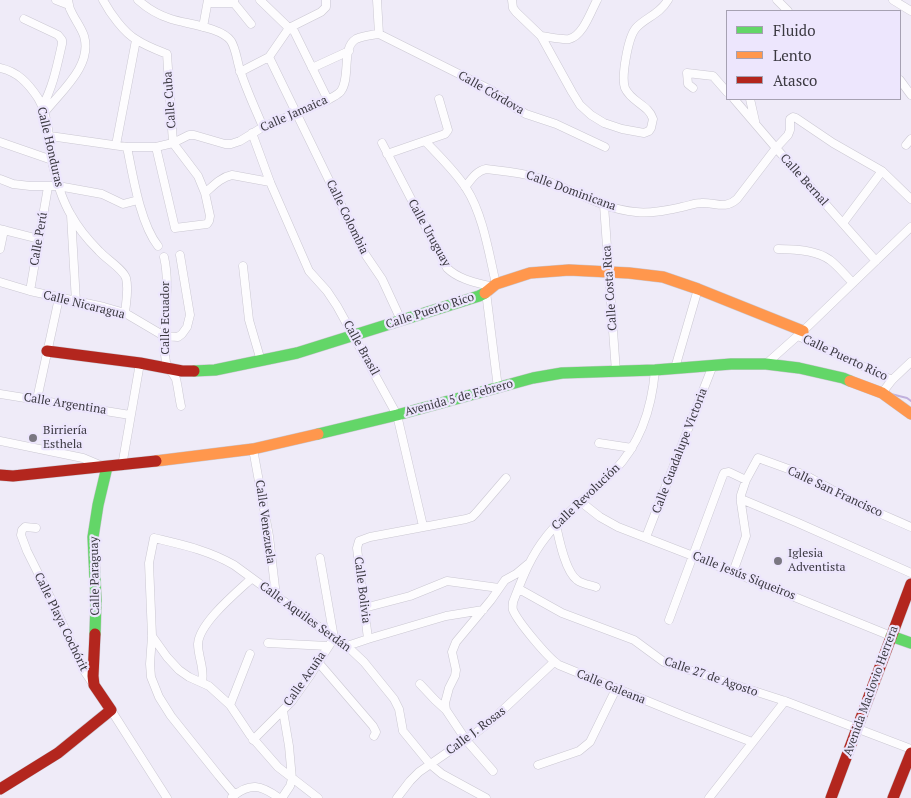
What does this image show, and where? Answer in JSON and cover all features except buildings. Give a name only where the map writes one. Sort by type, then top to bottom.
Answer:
[{"type":"main road","name":"Calle Puerto Rico","points":[[47,351],[140,363],[182,371],[215,370],[297,353],[354,336],[479,296],[492,288],[530,272],[569,270],[663,277],[698,289],[800,334]]},
{"type":"main road","name":"Avenida 5 de Febrero","points":[[0,476],[122,466],[253,449],[397,415],[546,376],[581,372],[616,372],[742,364],[766,364],[799,368],[843,378],[882,393],[911,414]]},
{"type":"main road","name":"Calle Paraguay","points":[[94,685],[96,600],[93,537],[98,504],[107,467]]},
{"type":"main road","name":"Avenida Maclovio Herrera","points":[[831,798],[911,584]]},
{"type":"main road","name":"Calle Jesús Siqueiros","points":[[890,636],[911,643]]},
{"type":"main road","name":"Calle Playa Cochórit","points":[[94,685],[111,710]]},
{"type":"main road","points":[[0,789],[58,753],[111,710]]},
{"type":"main road","points":[[893,798],[911,751]]},
{"type":"street","points":[[43,110],[76,76],[84,54],[84,37],[80,26],[71,12],[68,3],[56,0]]},
{"type":"street","points":[[103,0],[108,11],[136,40],[116,145]]},
{"type":"street","points":[[138,0],[152,11],[161,15],[221,33],[230,40],[240,72],[263,127]]},
{"type":"street","points":[[260,0],[294,31],[328,100]]},
{"type":"street","points":[[240,72],[269,57],[289,28],[321,12],[326,7],[326,0]]},
{"type":"street","points":[[312,68],[349,50],[352,43],[359,38],[379,34],[377,0]]},
{"type":"street","points":[[512,0],[513,8],[516,12],[541,36],[580,105],[604,123],[644,133],[649,131],[653,123],[652,115],[649,110],[625,89],[625,59],[634,30],[663,7],[668,0]]},
{"type":"street","points":[[541,36],[566,39],[576,36],[583,28],[597,0]]},
{"type":"street","points":[[777,0],[787,10]]},
{"type":"street","points":[[893,0],[911,11]]},
{"type":"street","points":[[203,27],[208,2],[234,2],[251,24]]},
{"type":"street","points":[[24,19],[58,35],[62,40],[53,83],[43,110]]},
{"type":"street","name":"Calle Córdova","points":[[379,34],[490,90],[526,114],[556,124],[605,147]]},
{"type":"street","name":"Calle Cuba","points":[[136,40],[167,54],[173,143],[198,176],[205,193],[210,216],[207,224],[175,228],[156,146]]},
{"type":"street","name":"Calle Jamaica","points":[[50,136],[127,147],[156,146],[173,143],[190,135],[225,144],[240,142],[263,127],[337,95],[343,88],[349,50]]},
{"type":"street","name":"Calle Colombia","points":[[269,57],[364,254],[382,279],[401,320]]},
{"type":"street","name":"Calle Honduras","points":[[0,68],[9,70],[21,77],[30,87],[43,110],[50,136],[52,160],[58,186],[71,215],[93,245],[124,275],[127,286],[125,313]]},
{"type":"street","points":[[694,88],[688,84],[687,73],[713,76],[726,91]]},
{"type":"street","points":[[901,81],[911,95]]},
{"type":"street","points":[[387,154],[445,134],[448,130],[439,99]]},
{"type":"street","name":"Calle Bernal","points":[[735,100],[876,261]]},
{"type":"street","points":[[750,100],[756,124]]},
{"type":"street","points":[[776,148],[788,135],[791,118],[794,117],[833,143],[882,171],[911,199]]},
{"type":"street","name":"Calle Brasil","points":[[252,133],[270,182],[309,271],[337,306],[397,415],[423,526]]},
{"type":"street","points":[[425,141],[465,187],[473,201],[482,228],[492,288],[498,388]]},
{"type":"street","points":[[0,142],[52,160]]},
{"type":"street","name":"Calle Uruguay","points":[[382,143],[447,268],[460,277],[492,288]]},
{"type":"street","points":[[127,147],[138,200],[150,233],[158,246]]},
{"type":"street","name":"Calle Dominicana","points":[[465,187],[482,170],[521,173],[537,177],[604,204],[628,211],[667,210],[701,203],[728,205],[737,199],[776,148]]},
{"type":"street","points":[[843,224],[882,171]]},
{"type":"street","points":[[205,193],[222,179],[232,175],[270,182]]},
{"type":"street","points":[[0,180],[13,184],[58,186],[102,194],[123,204],[138,200]]},
{"type":"street","name":"Calle Perú","points":[[30,291],[48,187]]},
{"type":"street","name":"Calle Costa Rica","points":[[604,204],[616,372]]},
{"type":"street","points":[[71,215],[76,302]]},
{"type":"street","points":[[766,364],[800,334],[911,227]]},
{"type":"street","points":[[0,249],[2,229],[38,239]]},
{"type":"street","points":[[778,248],[813,253],[828,259],[853,283]]},
{"type":"street","points":[[164,336],[178,337],[182,334],[189,321],[190,314],[180,255]]},
{"type":"street","name":"Calle Ecuador","points":[[164,257],[166,284],[164,336],[166,362],[168,369],[175,377],[181,406]]},
{"type":"street","points":[[243,266],[249,320],[261,361]]},
{"type":"street","name":"Calle Nicaragua","points":[[0,282],[30,291],[125,313],[164,336]]},
{"type":"street","points":[[675,368],[698,289]]},
{"type":"street","points":[[37,399],[59,298]]},
{"type":"street","name":"Calle Puerto Rico","points":[[800,334],[892,380]]},
{"type":"street","points":[[882,393],[892,380],[911,362]]},
{"type":"street","points":[[122,466],[140,363]]},
{"type":"street","name":"Calle Guadalupe Victoria","points":[[646,538],[713,365]]},
{"type":"street","name":"Calle Revolución","points":[[518,589],[528,564],[556,525],[614,471],[632,448],[651,402],[655,370]]},
{"type":"street","name":"Calle Argentina","points":[[0,394],[130,415]]},
{"type":"street","points":[[0,441],[83,458],[107,467]]},
{"type":"street","points":[[599,443],[632,448]]},
{"type":"street","name":"Calle Venezuela","points":[[253,449],[276,596]]},
{"type":"street","name":"Calle San Francisco","points":[[746,480],[758,458],[804,475],[856,503],[911,527]]},
{"type":"street","points":[[669,620],[723,475],[726,472],[746,480],[741,499],[746,536],[733,572]]},
{"type":"street","points":[[423,526],[472,517],[506,478]]},
{"type":"street","points":[[741,499],[911,573]]},
{"type":"street","name":"Calle Jesús Siqueiros","points":[[580,502],[610,523],[890,636]]},
{"type":"street","points":[[556,525],[563,555],[574,577],[580,582],[596,587]]},
{"type":"street","name":"Calle Bolivia","points":[[368,639],[357,548],[359,541],[423,526]]},
{"type":"street","name":"Calle Playa Cochórit","points":[[36,528],[25,527],[21,535],[83,669],[94,685]]},
{"type":"street","name":"Calle Aquiles Serdán","points":[[152,636],[149,563],[154,538],[219,556],[347,646],[364,662],[394,699],[399,709],[403,731],[430,764],[442,774],[486,798]]},
{"type":"street","points":[[320,558],[334,638]]},
{"type":"street","name":"Calle Revolución","points":[[446,710],[445,703],[456,670],[456,665],[452,658],[453,647],[506,580],[528,564]]},
{"type":"street","name":"Calle Venezuela","points":[[202,682],[204,673],[198,643],[200,636],[211,618],[252,578]]},
{"type":"street","points":[[364,608],[410,596],[446,581],[499,588]]},
{"type":"street","name":"Calle Galeana","points":[[518,589],[512,607],[529,633],[554,662],[564,668],[752,742]]},
{"type":"street","name":"Calle 27 de Agosto","points":[[518,589],[562,613],[634,640],[664,662],[785,701],[911,751]]},
{"type":"street","points":[[347,646],[446,616],[483,610]]},
{"type":"street","points":[[152,636],[179,670],[209,686],[230,705],[253,740],[271,760],[292,779],[318,798]]},
{"type":"street","points":[[152,636],[151,677],[159,697],[171,716],[233,796],[250,788],[260,787],[281,798],[290,786],[292,779],[289,746],[283,711]]},
{"type":"street","name":"Calle Acuña","points":[[253,740],[283,711],[300,691],[334,638]]},
{"type":"street","points":[[268,643],[328,646]]},
{"type":"street","points":[[230,705],[250,654]]},
{"type":"street","points":[[318,662],[374,726],[376,732],[374,736]]},
{"type":"street","name":"Calle J. Rosas","points":[[400,797],[414,776],[477,732],[506,708],[554,662]]},
{"type":"street","points":[[420,684],[446,710],[466,740],[493,771]]},
{"type":"street","points":[[538,766],[579,750],[590,742],[616,689]]},
{"type":"street","points":[[709,798],[785,701]]},
{"type":"street","name":"Calle Playa Cochórit","points":[[111,710],[167,798]]},
{"type":"waterway","points":[[891,394],[907,398],[911,401]]},
{"type":"traffic: fast","points":[[194,371],[215,370],[297,353],[485,293]]},
{"type":"traffic: fast","points":[[318,434],[397,415],[533,378],[562,373],[655,370],[731,364],[766,364],[799,368],[850,381]]},
{"type":"traffic: fast","points":[[95,634],[96,600],[93,537],[107,467]]},
{"type":"traffic: fast","points":[[891,636],[911,643]]},
{"type":"traffic: slow","points":[[485,293],[496,284],[530,273],[569,270],[663,277],[803,331]]},
{"type":"traffic: slow","points":[[850,381],[882,393],[911,414]]},
{"type":"traffic: slow","points":[[156,461],[253,449],[318,434]]},
{"type":"traffic: jam","points":[[47,351],[140,363],[182,371],[194,371]]},
{"type":"traffic: jam","points":[[0,475],[13,476],[156,461]]},
{"type":"traffic: jam","points":[[831,798],[911,584]]},
{"type":"traffic: jam","points":[[0,789],[58,753],[111,710],[94,685],[95,634]]},
{"type":"traffic: jam","points":[[893,798],[911,753]]},
{"type":"place","name":"Birriería Esthela","points":[[33,438]]},
{"type":"place","name":"Iglesia Adventista","points":[[778,561]]}]
